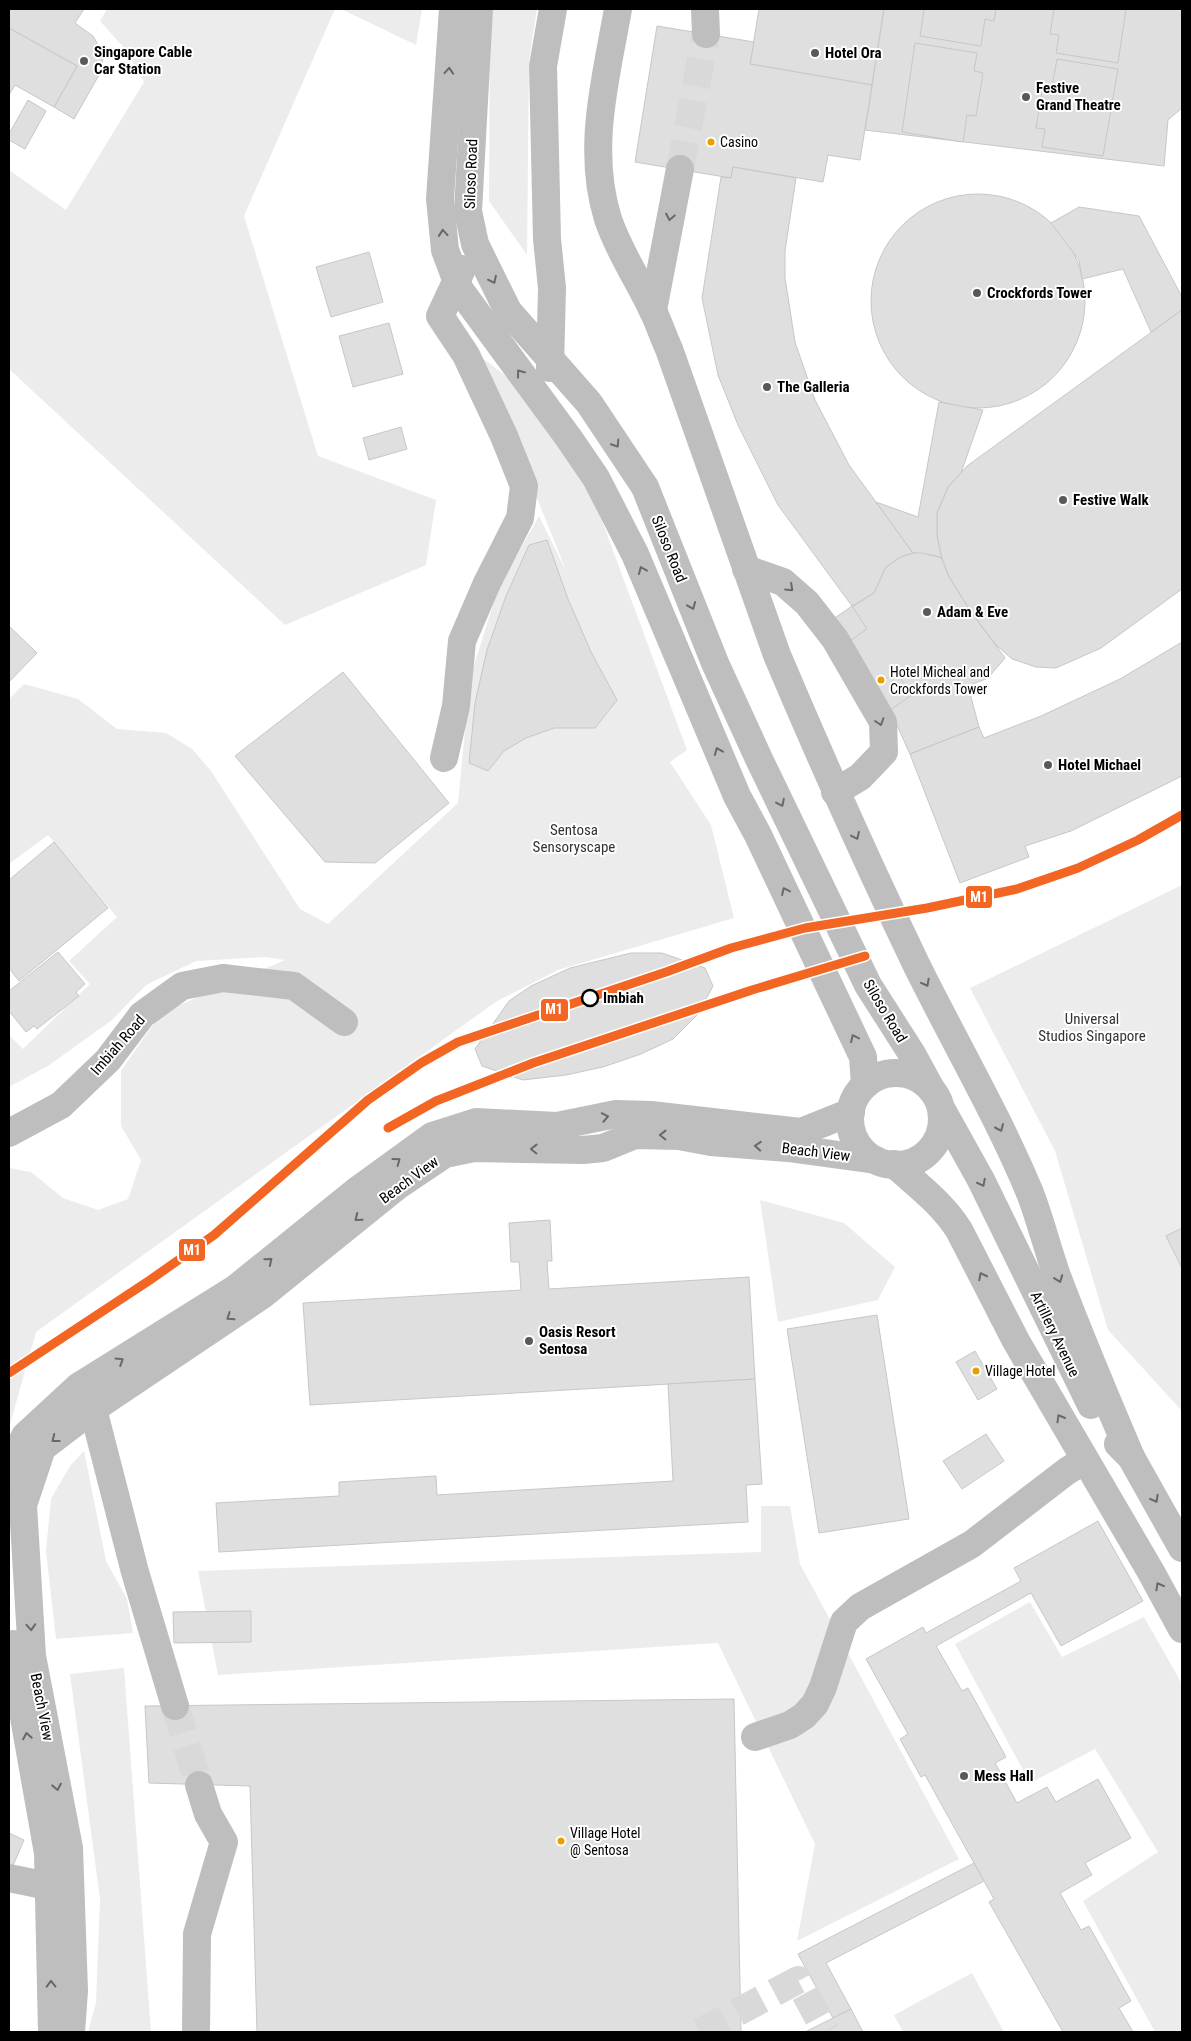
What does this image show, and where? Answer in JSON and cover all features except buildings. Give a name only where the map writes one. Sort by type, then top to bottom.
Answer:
[{"type":"street","name":"Siloso Road","points":[[453,9],[440,199],[445,250],[456,280],[460,290],[481,320],[550,412],[596,478],[635,554],[737,796],[758,835],[863,1057],[865,1085]]},
{"type":"street","name":"Siloso Road","points":[[479,9],[468,211],[475,244],[508,311],[589,403],[645,487],[715,663],[755,750],[868,986],[912,1054],[936,1099]]},
{"type":"street","points":[[550,412],[552,288],[547,239],[543,66],[552,9]]},
{"type":"street","points":[[618,9],[598,126],[597,164],[608,217],[622,254],[653,310],[777,655],[835,792],[917,966],[987,1098],[1027,1186],[1088,1357],[1131,1457]]},
{"type":"street","points":[[653,310],[680,170]]},
{"type":"street","points":[[444,758],[456,706],[462,642],[487,583],[520,518],[524,486],[504,436],[466,355],[440,316],[475,244]]},
{"type":"street","points":[[746,569],[784,582],[807,604],[835,639],[883,722],[884,752],[860,777],[835,792]]},
{"type":"street","name":"Imbiah Road","points":[[9,1133],[61,1105],[108,1060],[142,1016],[182,986],[223,978],[294,986],[344,1022]]},
{"type":"street","name":"Artillery Avenue","points":[[865,1085],[877,1077],[892,1073],[906,1074],[920,1079],[936,1099],[981,1180],[1080,1386],[1107,1433],[1131,1457],[1182,1548]]},
{"type":"street","points":[[865,1085],[856,1097],[851,1112],[850,1127],[856,1140],[864,1152],[885,1162],[949,1215],[1016,1341],[1151,1572],[1182,1629]]},
{"type":"street","points":[[885,1162],[908,1163],[920,1158],[931,1149],[939,1138],[942,1124],[936,1099]]},
{"type":"street","name":"Beach View","points":[[52,2032],[59,1889],[69,1848],[32,1656],[23,1505],[42,1448],[86,1398],[235,1289],[359,1189],[432,1136],[476,1122],[557,1126],[616,1114],[651,1115],[801,1132],[851,1112]]},
{"type":"street","name":"Beach View","points":[[9,1497],[13,1460],[26,1436],[86,1398],[261,1296],[396,1187],[445,1154],[474,1148],[583,1150],[603,1148],[635,1135],[679,1136],[711,1142],[788,1148],[885,1162]]},
{"type":"street","points":[[86,1398],[175,1706]]},
{"type":"street","points":[[755,1737],[790,1725],[804,1716],[815,1704],[823,1687],[844,1622],[860,1607],[972,1544],[1067,1471],[1085,1460]]},
{"type":"street","name":"Beach View","points":[[9,1520],[14,1661],[48,1853],[59,1889],[74,1992],[71,2032]]},
{"type":"street","points":[[196,2032],[197,1934],[224,1842],[208,1814],[199,1785]]},
{"type":"street","points":[[9,1878],[59,1889]]},
{"type":"green space","points":[[107,9],[335,9],[244,216],[318,456],[436,500],[426,565],[285,625],[9,369],[9,170],[66,210],[144,82],[124,48],[100,21]]},
{"type":"green space","points":[[341,9],[422,9],[416,45]]},
{"type":"green space","points":[[490,9],[537,9],[529,60],[527,255],[489,201]]},
{"type":"green space","name":"Sentosa Sensoryscape","points":[[480,356],[506,376],[563,447],[595,502],[687,750],[670,762],[711,825],[734,918],[558,970],[497,1001],[36,1332],[9,1428],[9,1168],[31,1172],[63,1198],[98,1210],[128,1199],[141,1160],[121,1126],[121,1071],[161,1013],[285,960],[265,957],[196,961],[146,985],[112,1020],[48,1066],[9,1087],[9,1035],[23,1049],[90,984],[69,961],[117,917],[48,835],[9,864],[9,699],[24,684],[78,699],[117,729],[166,733],[192,749],[211,771],[300,909],[328,924],[458,803],[470,678],[498,589],[539,516],[567,573]]},
{"type":"green space","name":"Universal Studios Singapore","points":[[1182,885],[1182,1411],[1108,1330],[1055,1151],[970,988]]},
{"type":"green space","points":[[760,1200],[844,1223],[895,1267],[878,1300],[778,1322]]},
{"type":"green space","points":[[84,1451],[106,1561],[127,1599],[133,1633],[56,1639],[46,1551],[51,1499],[70,1466]]},
{"type":"green space","points":[[761,1506],[790,1506],[800,1564],[959,1859],[797,1941],[815,1844],[718,1643],[218,1675],[198,1571],[761,1552]]},
{"type":"green space","points":[[1030,1602],[1062,1657],[1144,1617],[1182,1684],[1182,2032],[1155,2032],[1083,1901],[1158,1852],[1095,1749],[1030,1783],[955,1644]]},
{"type":"green space","points":[[124,1668],[151,2032],[88,2032],[96,2003],[100,1899],[70,1674]]},
{"type":"green space","points":[[972,1973],[1004,2032],[903,2032],[894,2015]]},
{"type":"tunnel","points":[[680,169],[706,34]]},
{"type":"tunnel","points":[[175,1706],[199,1785]]},
{"type":"tunnel","points":[[700,2032],[798,1980],[826,2032]]},
{"type":"transit line","name":"M1","points":[[9,1373],[150,1280],[214,1235],[368,1100],[421,1063],[458,1042],[666,972],[731,948],[805,928],[927,908],[1017,889],[1078,868],[1138,840],[1182,815]]},
{"type":"transit line","name":"M1","points":[[388,1128],[436,1101],[533,1063],[752,990],[865,956]]},
{"type":"place","name":"Hotel Ora","points":[[815,53]]},
{"type":"place","name":"Singapore Cable Car Station","points":[[84,61]]},
{"type":"place","name":"Festive Grand Theatre","points":[[1026,97]]},
{"type":"place","name":"Casino","points":[[711,142]]},
{"type":"place","name":"Crockfords Tower","points":[[977,293]]},
{"type":"place","name":"The Galleria","points":[[767,387]]},
{"type":"place","name":"Festive Walk","points":[[1063,500]]},
{"type":"place","name":"Adam & Eve","points":[[927,612]]},
{"type":"place","name":"Hotel Micheal and Crockfords Tower","points":[[881,680]]},
{"type":"place","name":"Hotel Michael","points":[[1048,765]]},
{"type":"place","name":"Imbiah","points":[[590,998]]},
{"type":"place","name":"Oasis Resort Sentosa","points":[[529,1341]]},
{"type":"place","name":"Village Hotel","points":[[976,1371]]},
{"type":"place","name":"Mess Hall","points":[[964,1776]]},
{"type":"place","name":"Village Hotel @ Sentosa","points":[[561,1841]]}]
